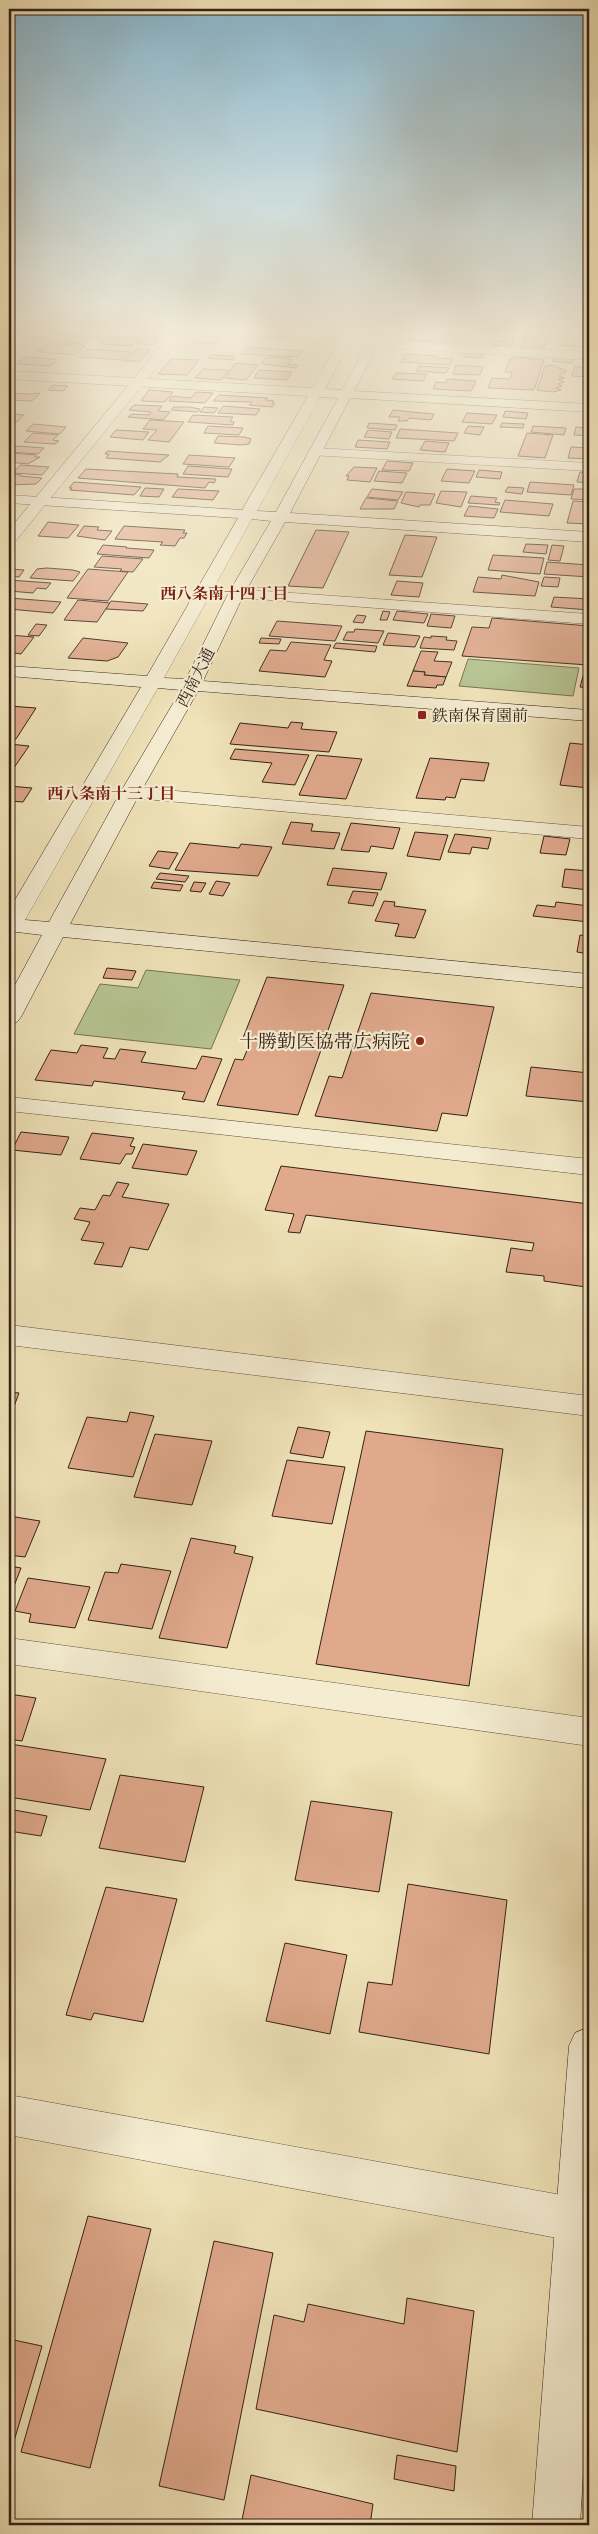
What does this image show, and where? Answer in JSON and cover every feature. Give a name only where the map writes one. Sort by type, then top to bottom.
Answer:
[{"type":"street","points":[[9,540],[81,452]]},
{"type":"street","name":"西南大通","points":[[9,926],[153,682],[282,452]]},
{"type":"street","name":"西南大通","points":[[9,1017],[130,793],[192,686],[236,594],[316,452]]},
{"type":"street","points":[[320,452],[589,468]]},
{"type":"street","points":[[9,499],[589,537]]},
{"type":"street","points":[[236,594],[589,619]]},
{"type":"street","points":[[9,671],[589,716]]},
{"type":"street","points":[[130,793],[589,833]]},
{"type":"street","points":[[9,926],[589,981]]},
{"type":"street","points":[[9,1104],[589,1167]]},
{"type":"street","points":[[9,1336],[589,1406]]},
{"type":"street","points":[[9,1651],[589,1732]]},
{"type":"street","points":[[556,2525],[583,2220],[589,2046]]},
{"type":"street","points":[[9,2115],[583,2220]]},
{"type":"green space","points":[[468,659],[579,668],[573,696],[459,686]]},
{"type":"green space","points":[[146,970],[240,980],[211,1049],[74,1034],[100,984],[138,988]]},
{"type":"building","points":[[14,452],[40,452],[38,454]]},
{"type":"building","points":[[106,452],[126,452],[169,455],[160,462],[106,458],[109,454],[105,454]]},
{"type":"building","points":[[519,452],[547,452],[545,458],[518,456]]},
{"type":"building","points":[[570,452],[589,452],[589,459],[568,458]]},
{"type":"building","points":[[11,453],[40,457],[28,464],[9,462]]},
{"type":"building","points":[[189,455],[235,458],[229,467],[183,464]]},
{"type":"building","points":[[387,461],[413,463],[409,471],[382,470]]},
{"type":"building","points":[[20,465],[49,467],[42,475],[13,473]]},
{"type":"building","points":[[188,466],[232,469],[228,477],[183,474]]},
{"type":"building","points":[[354,467],[377,468],[370,482],[347,480],[349,476],[346,476]]},
{"type":"building","points":[[86,469],[178,474],[177,477],[216,479],[214,483],[209,482],[205,488],[78,478]]},
{"type":"building","points":[[447,469],[475,471],[469,483],[441,481]]},
{"type":"building","points":[[479,470],[502,472],[500,479],[476,477]]},
{"type":"building","points":[[379,471],[407,473],[402,483],[374,481]]},
{"type":"building","points":[[580,472],[589,473],[589,483],[577,482]]},
{"type":"building","points":[[11,474],[42,478],[36,484],[9,485]]},
{"type":"building","points":[[74,482],[141,487],[134,495],[70,490],[72,488],[69,488]]},
{"type":"building","points":[[530,482],[574,485],[571,495],[527,492]]},
{"type":"building","points":[[508,487],[524,488],[522,494],[505,492]]},
{"type":"building","points":[[145,488],[164,489],[159,497],[140,496]]},
{"type":"building","points":[[178,489],[219,491],[213,500],[172,497]]},
{"type":"building","points":[[372,489],[403,492],[398,500],[367,497]]},
{"type":"building","points":[[574,489],[589,489],[589,500],[571,499]]},
{"type":"building","points":[[441,491],[467,492],[461,507],[436,503]]},
{"type":"building","points":[[406,492],[435,494],[430,505],[420,505],[419,507],[401,503]]},
{"type":"building","points":[[471,496],[497,498],[495,502],[500,503],[499,505],[468,503]]},
{"type":"building","points":[[366,498],[398,501],[394,509],[360,509]]},
{"type":"building","points":[[505,500],[553,504],[549,516],[500,512]]},
{"type":"building","points":[[573,501],[589,502],[589,524],[567,523]]},
{"type":"building","points":[[469,506],[498,509],[494,518],[464,516]]},
{"type":"building","points":[[48,522],[79,525],[68,538],[38,536]]},
{"type":"building","points":[[84,526],[99,527],[97,530],[112,531],[105,540],[77,536]]},
{"type":"building","points":[[124,526],[185,530],[183,533],[187,533],[184,538],[180,538],[175,546],[160,545],[163,542],[115,539]]},
{"type":"building","points":[[316,530],[349,532],[323,588],[288,586]]},
{"type":"building","points":[[405,535],[437,537],[422,577],[389,575]]},
{"type":"building","points":[[526,544],[548,545],[546,554],[523,552]]},
{"type":"building","points":[[103,545],[154,550],[149,558],[97,554]]},
{"type":"building","points":[[552,545],[564,546],[560,561],[548,560]]},
{"type":"building","points":[[493,555],[544,558],[540,574],[488,570]]},
{"type":"building","points":[[102,556],[143,559],[133,572],[120,571],[122,569],[94,567]]},
{"type":"building","points":[[547,562],[589,565],[589,577],[544,574]]},
{"type":"building","points":[[47,568],[80,572],[73,581],[30,578],[37,569]]},
{"type":"building","points":[[9,569],[24,570],[19,577],[9,576]]},
{"type":"building","points":[[88,569],[128,572],[108,601],[67,598]]},
{"type":"building","points":[[502,575],[539,582],[535,596],[473,592],[478,577],[501,579]]},
{"type":"building","points":[[544,577],[560,578],[558,587],[541,586]]},
{"type":"building","points":[[9,580],[51,583],[46,589],[37,588],[33,593],[9,591]]},
{"type":"building","points":[[397,581],[423,583],[419,597],[391,595]]},
{"type":"building","points":[[554,597],[589,599],[589,610],[551,607]]},
{"type":"building","points":[[9,598],[61,602],[53,613],[9,609]]},
{"type":"building","points":[[78,600],[110,603],[97,622],[64,620]]},
{"type":"building","points":[[111,601],[148,604],[143,611],[106,609]]},
{"type":"building","points":[[383,611],[390,612],[387,620],[380,620]]},
{"type":"building","points":[[397,611],[428,614],[424,623],[393,620]]},
{"type":"building","points":[[431,614],[455,616],[451,628],[427,626]]},
{"type":"building","points":[[357,615],[366,616],[363,623],[353,622]]},
{"type":"building","points":[[492,618],[589,626],[588,665],[462,656],[472,627],[489,628]]},
{"type":"building","points":[[277,621],[342,626],[335,641],[269,636]]},
{"type":"building","points":[[36,624],[47,625],[39,636],[28,635]]},
{"type":"building","points":[[355,629],[384,631],[378,643],[343,640],[347,632],[354,632]]},
{"type":"building","points":[[388,633],[420,636],[415,647],[383,645]]},
{"type":"building","points":[[9,635],[34,637],[21,654],[9,652]]},
{"type":"building","points":[[431,636],[447,637],[446,640],[457,641],[454,650],[420,648],[424,637],[431,638]]},
{"type":"building","points":[[83,638],[128,643],[118,657],[107,661],[68,658]]},
{"type":"building","points":[[261,638],[281,639],[279,644],[259,643]]},
{"type":"building","points":[[291,642],[331,645],[324,660],[332,661],[325,677],[259,671],[270,650],[286,651]]},
{"type":"building","points":[[336,643],[377,646],[375,652],[333,648]]},
{"type":"building","points":[[421,651],[438,652],[434,661],[452,662],[446,677],[424,675],[425,672],[413,671]]},
{"type":"building","points":[[413,671],[425,672],[424,675],[446,677],[443,685],[437,685],[436,688],[407,686]]},
{"type":"building","points":[[583,676],[589,676],[589,688],[580,687]]},
{"type":"building","points":[[9,706],[36,708],[16,739],[9,739]]},
{"type":"building","points":[[291,722],[303,723],[301,729],[337,732],[329,752],[230,744],[240,723],[288,728]]},
{"type":"building","points":[[570,743],[589,745],[589,788],[560,785]]},
{"type":"building","points":[[9,744],[29,746],[9,775]]},
{"type":"building","points":[[235,749],[309,755],[295,785],[262,782],[272,763],[230,759]]},
{"type":"building","points":[[317,755],[362,759],[346,799],[299,795]]},
{"type":"building","points":[[430,758],[489,763],[484,781],[461,779],[455,798],[446,797],[445,800],[416,798]]},
{"type":"building","points":[[9,786],[32,788],[23,802],[9,801]]},
{"type":"building","points":[[291,822],[313,824],[311,831],[340,833],[334,849],[282,844]]},
{"type":"building","points":[[351,823],[400,828],[393,849],[371,846],[369,852],[341,850]]},
{"type":"building","points":[[415,832],[448,835],[440,860],[407,856]]},
{"type":"building","points":[[455,834],[491,838],[488,849],[472,847],[470,854],[448,852]]},
{"type":"building","points":[[544,836],[570,839],[566,855],[540,853]]},
{"type":"building","points":[[190,843],[239,848],[241,844],[272,847],[258,876],[175,870]]},
{"type":"building","points":[[158,851],[178,853],[169,869],[149,866]]},
{"type":"building","points":[[333,868],[387,873],[381,890],[327,885]]},
{"type":"building","points":[[565,869],[589,871],[589,890],[562,887]]},
{"type":"building","points":[[160,873],[189,876],[185,882],[156,879]]},
{"type":"building","points":[[216,881],[230,883],[223,896],[209,894]]},
{"type":"building","points":[[154,882],[183,885],[180,891],[151,888]]},
{"type":"building","points":[[194,882],[206,883],[201,892],[190,891]]},
{"type":"building","points":[[353,891],[378,893],[373,906],[348,903]]},
{"type":"building","points":[[384,901],[395,902],[394,906],[426,910],[415,938],[395,936],[399,924],[375,921]]},
{"type":"building","points":[[556,902],[589,906],[589,922],[533,916],[537,905],[555,907]]},
{"type":"building","points":[[580,935],[589,936],[589,954],[577,952]]},
{"type":"building","points":[[107,968],[136,971],[132,980],[103,978]]},
{"type":"building","points":[[267,977],[344,985],[298,1115],[217,1105],[235,1059],[243,1060],[252,1038],[243,1038]]},
{"type":"building","name":"十勝勤医協帯広病院","points":[[371,993],[494,1007],[467,1116],[442,1113],[437,1131],[315,1116],[329,1076],[342,1078]]},
{"type":"building","points":[[81,1045],[108,1048],[103,1058],[115,1059],[120,1049],[146,1052],[141,1062],[196,1069],[202,1056],[222,1059],[204,1102],[182,1099],[185,1092],[94,1081],[92,1086],[35,1080],[51,1050],[77,1053]]},
{"type":"building","points":[[531,1067],[589,1073],[589,1102],[526,1096]]},
{"type":"building","points":[[21,1132],[69,1137],[61,1155],[12,1150]]},
{"type":"building","points":[[92,1133],[134,1138],[130,1146],[135,1147],[132,1154],[126,1154],[120,1164],[80,1159]]},
{"type":"building","points":[[143,1144],[197,1151],[187,1175],[132,1168]]},
{"type":"building","points":[[281,1166],[589,1204],[589,1264],[586,1287],[544,1281],[544,1276],[506,1272],[511,1248],[532,1251],[534,1243],[306,1215],[300,1233],[288,1232],[294,1214],[265,1210]]},
{"type":"building","points":[[117,1182],[129,1184],[122,1197],[169,1204],[148,1250],[130,1247],[122,1267],[94,1264],[104,1243],[81,1240],[90,1222],[74,1219],[80,1208],[95,1210],[103,1195],[110,1196]]},
{"type":"building","points":[[9,1392],[19,1393],[9,1420]]},
{"type":"building","points":[[130,1412],[154,1416],[133,1477],[68,1468],[87,1417],[127,1422]]},
{"type":"building","points":[[298,1427],[330,1432],[323,1458],[290,1453]]},
{"type":"building","points":[[366,1431],[503,1449],[469,1686],[316,1664]]},
{"type":"building","points":[[155,1434],[212,1441],[192,1505],[134,1497]]},
{"type":"building","points":[[287,1460],[345,1467],[332,1524],[272,1516]]},
{"type":"building","points":[[9,1516],[40,1521],[25,1557],[9,1555]]},
{"type":"building","points":[[191,1538],[236,1546],[234,1553],[253,1557],[227,1648],[159,1638]]},
{"type":"building","points":[[121,1564],[171,1571],[152,1629],[88,1620],[105,1572],[118,1573]]},
{"type":"building","points":[[9,1566],[21,1568],[9,1599]]},
{"type":"building","points":[[28,1578],[90,1587],[75,1628],[29,1622],[31,1614],[15,1611]]},
{"type":"building","points":[[9,1694],[36,1698],[22,1741],[9,1739]]},
{"type":"building","points":[[10,1744],[106,1759],[90,1810],[9,1797]]},
{"type":"building","points":[[120,1775],[204,1787],[185,1862],[99,1848]]},
{"type":"building","points":[[311,1801],[392,1812],[379,1892],[295,1880]]},
{"type":"building","points":[[9,1809],[47,1816],[41,1836],[9,1831]]},
{"type":"building","points":[[408,1884],[507,1900],[489,2054],[359,2032],[368,1982],[392,1985]]},
{"type":"building","points":[[106,1887],[177,1899],[143,2022],[94,2013],[91,2020],[66,2015]]},
{"type":"building","points":[[285,1943],[347,1955],[330,2034],[266,2021]]},
{"type":"building","points":[[88,2216],[151,2229],[90,2468],[21,2452]]},
{"type":"building","points":[[214,2241],[273,2253],[224,2500],[159,2486]]},
{"type":"building","points":[[407,2298],[474,2311],[457,2452],[256,2409],[274,2315],[304,2322],[308,2304],[404,2324]]},
{"type":"building","points":[[9,2339],[42,2346],[12,2448],[9,2447]]},
{"type":"building","points":[[397,2455],[456,2466],[454,2491],[394,2479]]},
{"type":"building","points":[[251,2475],[373,2504],[370,2525],[241,2525]]},
{"type":"place","name":"鉄南保育園前","points":[[422,715]]},
{"type":"place","name":"十勝勤医協帯広病院","points":[[420,1041]]},
{"type":"district","name":"西八条南十四丁目","points":[[224,593]]},
{"type":"district","name":"西八条南十三丁目","points":[[111,793]]}]
